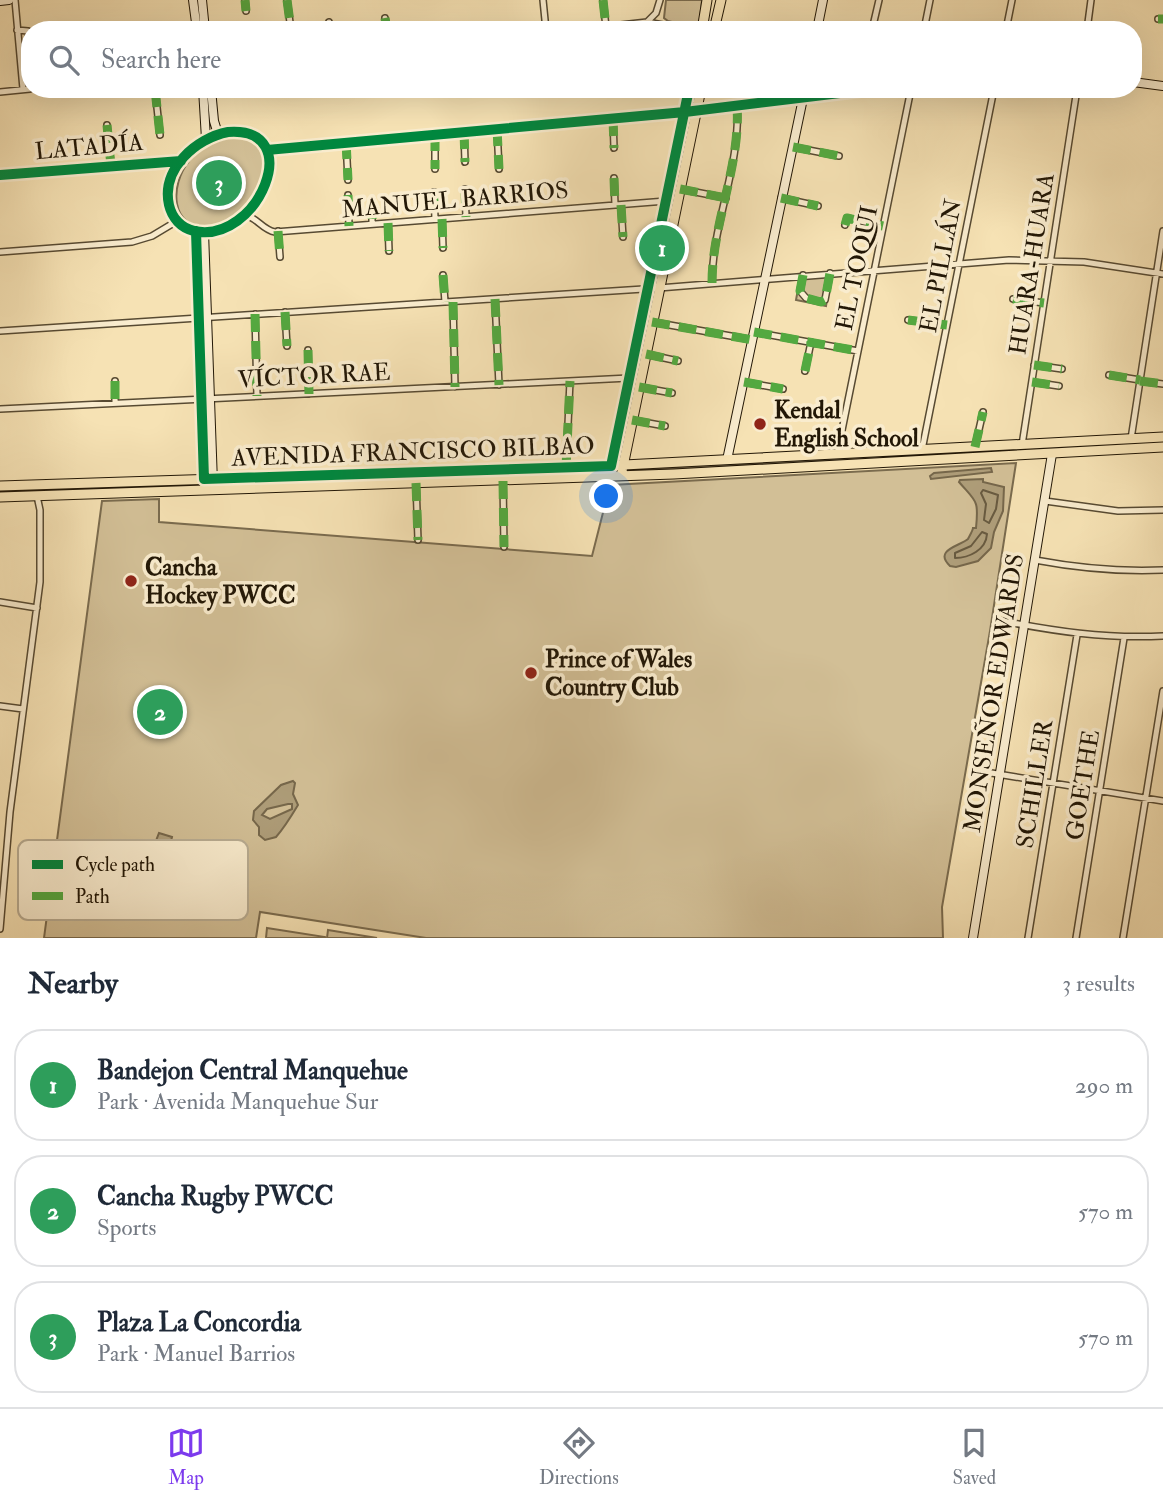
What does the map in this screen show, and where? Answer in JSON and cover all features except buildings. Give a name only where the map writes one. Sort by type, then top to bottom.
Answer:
[{"type":"main road","points":[[703,21],[706,0]]},
{"type":"main road","points":[[716,21],[721,0]]},
{"type":"main road","points":[[610,471],[688,98]]},
{"type":"main road","points":[[622,471],[699,98]]},
{"type":"main road","name":"AVENIDA FRANCISCO BILBAO","points":[[622,471],[727,460],[1163,437]]},
{"type":"main road","points":[[1052,454],[1057,446],[1066,442]]},
{"type":"main road","name":"AVENIDA FRANCISCO BILBAO","points":[[0,497],[208,484],[566,468],[721,472],[1163,447]]},
{"type":"main road","points":[[721,472],[727,460]]},
{"type":"main road","name":"AVENIDA FRANCISCO BILBAO","points":[[0,486],[416,484],[503,481],[610,471]]},
{"type":"main road","points":[[37,496],[41,490],[55,484]]},
{"type":"street","points":[[0,1],[9,0]]},
{"type":"street","points":[[15,0],[21,61]]},
{"type":"street","points":[[193,0],[196,21]]},
{"type":"street","points":[[202,0],[204,21]]},
{"type":"street","points":[[245,0],[246,11]]},
{"type":"street","points":[[542,0],[545,21]]},
{"type":"street","points":[[603,0],[605,21]]},
{"type":"street","points":[[648,21],[656,13],[660,0]]},
{"type":"street","points":[[819,21],[823,0]]},
{"type":"street","points":[[874,21],[879,0]]},
{"type":"street","points":[[926,21],[930,0]]},
{"type":"street","points":[[1008,21],[1012,0]]},
{"type":"street","points":[[1088,21],[1091,0]]},
{"type":"street","points":[[287,2],[289,21]]},
{"type":"street","points":[[17,30],[21,30]]},
{"type":"street","points":[[1142,83],[1163,86]]},
{"type":"street","points":[[0,92],[21,90]]},
{"type":"street","points":[[156,98],[160,135]]},
{"type":"street","points":[[204,98],[206,139]]},
{"type":"street","points":[[212,98],[218,134]]},
{"type":"street","points":[[267,150],[696,110],[776,98]]},
{"type":"street","points":[[727,460],[803,98]]},
{"type":"street","name":"EL TOQUI","points":[[837,454],[909,98]]},
{"type":"street","name":"EL PILLÁN","points":[[922,450],[992,98]]},
{"type":"street","name":"HUARA-HUARA","points":[[1022,445],[1076,98]]},
{"type":"street","points":[[712,283],[713,260],[739,133],[737,105]]},
{"type":"street","points":[[613,118],[614,148]]},
{"type":"street","points":[[107,125],[111,166]]},
{"type":"street","points":[[497,128],[499,169]]},
{"type":"street","points":[[233,131],[247,133],[259,140],[267,150],[270,164],[268,179],[249,213],[224,227],[200,231],[187,229],[177,221],[170,207],[168,195],[171,180],[181,161],[206,139],[218,134],[233,131]]},
{"type":"street","points":[[464,131],[464,162]]},
{"type":"street","points":[[435,133],[435,169]]},
{"type":"street","points":[[346,141],[348,180]]},
{"type":"street","points":[[793,147],[839,156]]},
{"type":"street","name":"LATADÍA","points":[[0,175],[181,161]]},
{"type":"street","points":[[614,178],[623,237]]},
{"type":"street","points":[[465,189],[466,217]]},
{"type":"street","points":[[680,189],[726,198]]},
{"type":"street","points":[[434,192],[435,219]]},
{"type":"street","points":[[348,195],[349,226]]},
{"type":"street","points":[[781,198],[818,206]]},
{"type":"street","points":[[372,201],[372,224]]},
{"type":"street","name":"MANUEL BARRIOS","points":[[278,231],[666,201]]},
{"type":"street","points":[[249,213],[267,230],[278,231],[280,257]]},
{"type":"street","points":[[845,225],[847,218],[883,226]]},
{"type":"street","points":[[442,219],[443,248]]},
{"type":"street","points":[[0,252],[131,242],[152,236],[177,221]]},
{"type":"street","points":[[388,223],[389,251]]},
{"type":"street","points":[[200,231],[208,484]]},
{"type":"street","points":[[1131,439],[1160,274],[1163,231]]},
{"type":"street","points":[[0,331],[648,289],[959,263],[1051,259],[1160,274]]},
{"type":"street","points":[[803,275],[800,291],[806,298],[821,302],[825,300],[830,273]]},
{"type":"street","points":[[443,275],[444,302]]},
{"type":"street","points":[[495,299],[499,385]]},
{"type":"street","points":[[1013,299],[1044,303]]},
{"type":"street","points":[[453,302],[455,387]]},
{"type":"street","points":[[285,313],[287,346]]},
{"type":"street","points":[[255,314],[257,397]]},
{"type":"street","points":[[908,320],[947,325]]},
{"type":"street","points":[[652,322],[811,342],[858,351]]},
{"type":"street","points":[[805,371],[811,342]]},
{"type":"street","points":[[308,350],[309,394]]},
{"type":"street","points":[[646,354],[678,361]]},
{"type":"street","points":[[1034,365],[1062,369]]},
{"type":"street","points":[[1108,375],[1163,384]]},
{"type":"street","name":"VÍCTOR RAE","points":[[0,409],[629,378]]},
{"type":"street","points":[[566,468],[570,381]]},
{"type":"street","points":[[115,382],[115,403]]},
{"type":"street","points":[[744,382],[783,389]]},
{"type":"street","points":[[1032,382],[1059,386]]},
{"type":"street","points":[[639,387],[672,393]]},
{"type":"street","points":[[975,447],[983,412]]},
{"type":"street","points":[[632,420],[665,426]]},
{"type":"street","name":"MONSEÑOR EDWARDS","points":[[973,938],[1052,454]]},
{"type":"street","points":[[503,481],[504,547]]},
{"type":"street","points":[[416,484],[418,540]]},
{"type":"street","points":[[40,510],[51,495]]},
{"type":"street","points":[[0,929],[10,812],[41,575],[40,510],[37,496]]},
{"type":"street","points":[[1045,500],[1118,511],[1163,510]]},
{"type":"street","points":[[1035,560],[1080,569],[1163,570]]},
{"type":"street","points":[[0,603],[37,608]]},
{"type":"street","points":[[997,620],[1077,635],[1124,638],[1163,636]]},
{"type":"street","name":"SCHILLER","points":[[1028,938],[1077,635]]},
{"type":"street","name":"GOETHE","points":[[1076,938],[1124,638]]},
{"type":"street","points":[[1123,938],[1163,691]]},
{"type":"street","points":[[0,706],[23,709]]},
{"type":"street","points":[[973,770],[1163,801]]},
{"type":"street","points":[[2,811],[10,812]]},
{"type":"green space","points":[[666,0],[702,0],[700,21],[668,21],[664,18]]},
{"type":"green space","points":[[692,98],[696,98],[689,121],[621,457],[618,457]]},
{"type":"green space","points":[[230,137],[249,139],[261,148],[265,161],[263,177],[244,208],[228,220],[210,226],[197,226],[180,214],[176,193],[178,182],[197,152]]},
{"type":"green space","points":[[831,276],[826,306],[796,300],[800,278]]},
{"type":"green space","points":[[1163,442],[636,471],[636,469]]},
{"type":"green space","name":"Prince of Wales Country Club","points":[[1016,463],[942,907],[943,938],[426,938],[260,912],[256,938],[44,938],[46,920],[248,920],[248,840],[57,840],[102,501],[159,499],[159,522],[592,556],[610,485]]},
{"type":"green space","points":[[530,473],[518,476],[216,484],[216,483]]},
{"type":"green space","points":[[267,928],[325,937],[325,938],[266,938]]},
{"type":"green space","points":[[328,930],[377,938],[327,938]]},
{"type":"water","points":[[991,468],[992,472],[931,479],[930,476],[934,473]]},
{"type":"water","points":[[983,479],[983,482],[1004,487],[1003,511],[991,548],[978,561],[950,566],[946,561],[946,552],[968,539],[973,528],[976,528],[975,502],[959,482]]},
{"type":"water","points":[[293,781],[295,783],[293,794],[298,805],[276,837],[265,840],[259,835],[259,827],[253,820],[254,811],[281,785]],"holes":[[[292,804],[292,809],[270,819],[262,815],[267,809]]]},
{"type":"water","points":[[159,833],[172,837],[171,840],[156,840]]},
{"type":"marked path","points":[[245,0],[246,11]]},
{"type":"marked path","points":[[287,0],[290,21]]},
{"type":"marked path","points":[[603,0],[605,21]]},
{"type":"marked path","points":[[1158,19],[1163,19]]},
{"type":"marked path","points":[[156,98],[160,135]]},
{"type":"marked path","points":[[712,283],[716,238],[735,150],[737,105]]},
{"type":"marked path","points":[[613,118],[614,148]]},
{"type":"marked path","points":[[107,125],[111,166]]},
{"type":"marked path","points":[[497,128],[499,169]]},
{"type":"marked path","points":[[464,131],[465,162]]},
{"type":"marked path","points":[[435,133],[435,169]]},
{"type":"marked path","points":[[346,141],[348,180]]},
{"type":"marked path","points":[[793,147],[839,156]]},
{"type":"marked path","points":[[614,178],[615,205]]},
{"type":"marked path","points":[[465,189],[466,217]]},
{"type":"marked path","points":[[680,189],[726,198]]},
{"type":"marked path","points":[[434,192],[435,219]]},
{"type":"marked path","points":[[348,195],[349,226]]},
{"type":"marked path","points":[[781,198],[818,206]]},
{"type":"marked path","points":[[372,201],[372,224]]},
{"type":"marked path","points":[[621,205],[623,237]]},
{"type":"marked path","points":[[845,225],[847,218],[883,226]]},
{"type":"marked path","points":[[442,219],[443,248]]},
{"type":"marked path","points":[[388,223],[389,251]]},
{"type":"marked path","points":[[278,231],[280,257]]},
{"type":"marked path","points":[[803,275],[800,291],[806,298],[821,302],[825,300],[830,273]]},
{"type":"marked path","points":[[443,275],[445,302]]},
{"type":"marked path","points":[[495,299],[499,385]]},
{"type":"marked path","points":[[1013,299],[1044,303]]},
{"type":"marked path","points":[[453,302],[455,387]]},
{"type":"marked path","points":[[285,312],[287,346]]},
{"type":"marked path","points":[[255,314],[257,396]]},
{"type":"marked path","points":[[908,320],[947,325]]},
{"type":"marked path","points":[[652,322],[753,340]]},
{"type":"marked path","points":[[754,332],[858,351]]},
{"type":"marked path","points":[[805,371],[811,342]]},
{"type":"marked path","points":[[308,350],[309,394]]},
{"type":"marked path","points":[[646,354],[678,361]]},
{"type":"marked path","points":[[1034,365],[1062,369]]},
{"type":"marked path","points":[[1109,375],[1140,380]]},
{"type":"marked path","points":[[115,381],[115,403]]},
{"type":"marked path","points":[[566,468],[570,381]]},
{"type":"marked path","points":[[1140,381],[1163,384]]},
{"type":"marked path","points":[[744,382],[783,389]]},
{"type":"marked path","points":[[1032,382],[1059,386]]},
{"type":"marked path","points":[[639,387],[672,393]]},
{"type":"marked path","points":[[975,447],[983,412]]},
{"type":"marked path","points":[[632,420],[665,426]]},
{"type":"marked path","points":[[503,481],[504,547]]},
{"type":"marked path","points":[[416,483],[418,540]]},
{"type":"cycle path","points":[[196,231],[204,479],[611,466],[687,98]]},
{"type":"cycle path","points":[[267,150],[685,112],[799,98]]},
{"type":"cycle path","points":[[228,132],[252,135],[265,147],[269,164],[265,184],[254,204],[238,221],[217,231],[189,230],[178,222],[170,210],[170,179],[193,148],[216,135],[228,132]]},
{"type":"cycle path","points":[[0,175],[181,161]]},
{"type":"place","name":"Plaza La Concordia","points":[[219,183]]},
{"type":"place","name":"Bandejon Central Manquehue","points":[[662,248]]},
{"type":"place","name":"Kendal English School","points":[[760,424]]},
{"type":"place","name":"Cancha Hockey PWCC","points":[[131,581]]},
{"type":"place","name":"Prince of Wales Country Club","points":[[531,673]]},
{"type":"place","name":"Cancha Rugby PWCC","points":[[160,712]]}]
